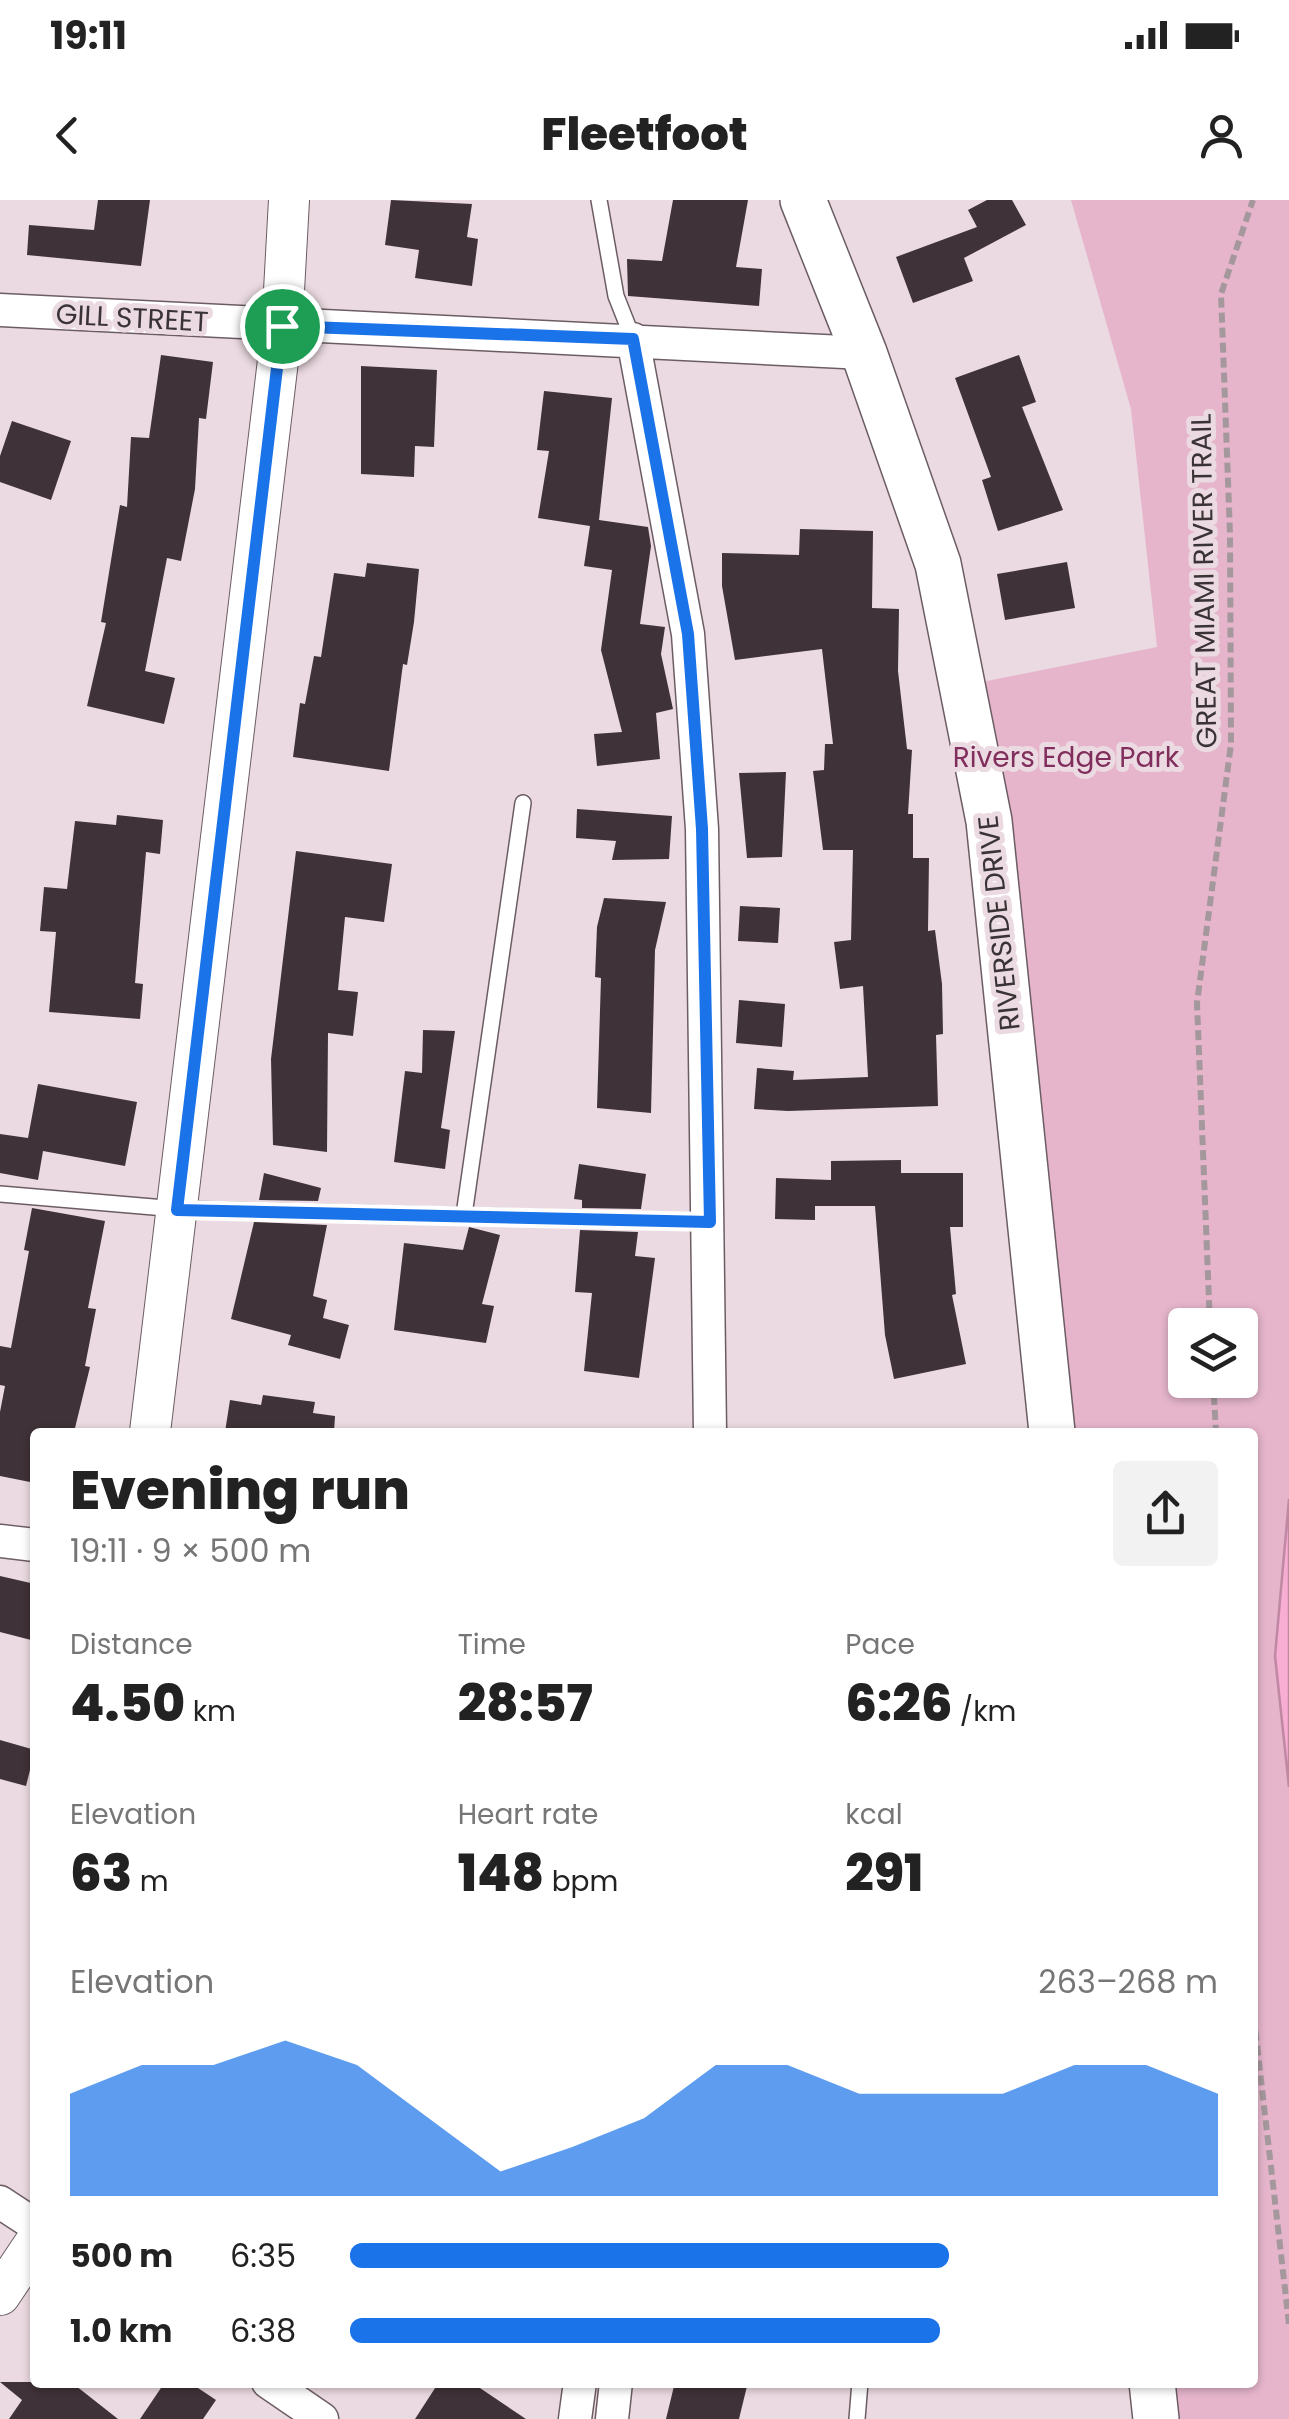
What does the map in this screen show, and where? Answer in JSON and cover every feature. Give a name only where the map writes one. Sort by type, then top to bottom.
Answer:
[{"type":"main road","name":"RIVERSIDE DRIVE","points":[[803,200],[864,353],[938,564],[989,821],[1052,1428]]},
{"type":"main road","points":[[1153,2388],[1156,2419]]},
{"type":"street","points":[[150,1428],[282,326],[289,200]]},
{"type":"street","name":"GILL STREET","points":[[0,310],[864,353]]},
{"type":"street","points":[[633,339],[688,634],[702,829],[710,1428]]},
{"type":"street","points":[[0,1541],[30,1545]]},
{"type":"street","points":[[0,2202],[30,2222]]},
{"type":"street","points":[[0,2295],[30,2250]]},
{"type":"street","points":[[277,2388],[322,2419]]},
{"type":"street","points":[[575,2419],[579,2388]]},
{"type":"street","points":[[612,2419],[615,2388]]},
{"type":"lane","points":[[599,200],[616,296],[633,339]]},
{"type":"lane","points":[[464,1216],[523,803]]},
{"type":"lane","points":[[0,1194],[177,1210],[710,1222]]},
{"type":"lane","points":[[857,2419],[860,2388]]},
{"type":"path","name":"GREAT MIAMI RIVER TRAIL","points":[[1209,1308],[1197,1003],[1231,744],[1230,534],[1221,294],[1253,200]]},
{"type":"path","points":[[1214,1398],[1216,1428]]},
{"type":"path","points":[[1258,2053],[1289,2324]]},
{"type":"green space","name":"Rivers Edge Park","points":[[1071,200],[1289,200],[1289,1499],[1275,1656],[1289,1787],[1289,2419],[1156,2419],[1153,2388],[1258,2388],[1258,1428],[1052,1428],[962,686],[1157,647],[1131,409]]},
{"type":"shaded area","points":[[1289,1499],[1289,1787],[1275,1656]]},
{"type":"building","points":[[98,200],[150,200],[141,266],[27,255],[29,225],[94,230]]},
{"type":"building","points":[[391,200],[472,204],[467,237],[478,239],[472,286],[415,278],[419,250],[385,245]]},
{"type":"building","points":[[673,200],[748,200],[736,267],[762,269],[759,306],[628,296],[627,259],[662,261]]},
{"type":"building","points":[[987,200],[1012,200],[1026,225],[964,258],[973,281],[913,303],[896,257],[977,227],[968,210]]},
{"type":"building","points":[[161,355],[213,362],[206,419],[199,418],[195,489],[181,561],[167,558],[145,671],[175,678],[164,724],[87,706],[106,623],[101,622],[120,505],[127,507],[131,437],[149,438]]},
{"type":"building","points":[[1019,355],[1036,402],[1022,407],[1063,510],[998,531],[982,480],[991,477],[955,378]]},
{"type":"building","points":[[361,366],[437,370],[434,447],[415,446],[414,477],[361,474]]},
{"type":"building","points":[[544,391],[612,398],[599,520],[648,527],[651,546],[640,624],[665,627],[661,654],[673,709],[656,713],[660,759],[597,766],[594,734],[622,732],[601,650],[612,570],[584,566],[590,526],[538,518],[549,451],[537,450]]},
{"type":"building","points":[[12,421],[71,441],[51,500],[0,482],[0,456]]},
{"type":"building","points":[[800,529],[873,531],[872,608],[899,609],[898,671],[907,749],[912,750],[908,814],[913,814],[913,858],[929,858],[928,931],[935,930],[942,984],[943,1034],[936,1035],[938,1106],[754,1109],[757,1068],[794,1071],[793,1080],[868,1077],[863,986],[840,989],[834,942],[851,940],[853,850],[823,850],[813,771],[824,770],[825,744],[833,744],[822,649],[735,660],[722,586],[722,553],[799,555]]},
{"type":"building","points":[[1067,562],[1075,608],[1005,620],[997,574]]},
{"type":"building","points":[[367,563],[419,569],[389,771],[293,757],[300,703],[305,704],[314,656],[321,657],[334,573],[365,577]]},
{"type":"building","points":[[786,772],[782,857],[747,858],[739,773]]},
{"type":"building","points":[[577,809],[672,816],[669,859],[612,860],[616,841],[576,838]]},
{"type":"building","points":[[117,815],[163,820],[160,854],[146,852],[135,983],[143,984],[140,1019],[49,1012],[56,932],[40,931],[44,887],[67,889],[75,821],[116,825]]},
{"type":"building","points":[[296,851],[392,864],[384,922],[345,917],[338,990],[358,992],[353,1036],[328,1033],[327,1152],[273,1145],[271,1059]]},
{"type":"building","points":[[604,898],[666,902],[655,950],[651,1113],[597,1108],[601,978],[595,977],[597,927]]},
{"type":"building","points":[[740,906],[780,908],[778,943],[738,941]]},
{"type":"building","points":[[739,1000],[785,1004],[782,1047],[736,1043]]},
{"type":"building","points":[[423,1030],[455,1031],[441,1128],[450,1130],[445,1169],[394,1162],[405,1071],[422,1073]]},
{"type":"building","points":[[38,1084],[137,1102],[125,1166],[43,1151],[38,1180],[0,1173],[0,1134],[28,1138]]},
{"type":"building","points":[[901,1160],[901,1173],[963,1173],[963,1227],[950,1227],[956,1294],[952,1295],[966,1364],[894,1379],[885,1335],[875,1206],[815,1206],[815,1220],[775,1219],[776,1178],[831,1180],[831,1161]]},
{"type":"building","points":[[579,1164],[646,1174],[641,1209],[582,1208],[582,1200],[574,1199]]},
{"type":"building","points":[[264,1173],[321,1188],[318,1201],[259,1200]]},
{"type":"building","points":[[32,1208],[105,1221],[88,1308],[96,1309],[85,1366],[90,1367],[75,1428],[30,1428],[30,1482],[0,1476],[0,1412],[5,1386],[0,1385],[0,1346],[11,1348],[29,1251],[24,1250]]},
{"type":"building","points":[[254,1222],[327,1225],[313,1296],[327,1300],[323,1318],[349,1325],[340,1359],[288,1345],[291,1335],[231,1319]]},
{"type":"building","points":[[469,1227],[500,1235],[482,1304],[494,1306],[486,1343],[394,1330],[404,1243],[463,1250]]},
{"type":"building","points":[[580,1230],[638,1232],[635,1256],[655,1258],[639,1378],[584,1371],[592,1293],[575,1292]]},
{"type":"building","points":[[263,1395],[315,1402],[313,1413],[335,1416],[334,1428],[226,1428],[230,1400],[261,1405]]},
{"type":"building","points":[[0,1576],[30,1583],[30,1640],[0,1632]]},
{"type":"building","points":[[0,1740],[30,1749],[26,1786],[0,1779]]},
{"type":"building","points":[[0,2382],[30,2382],[30,2388],[79,2388],[118,2419],[9,2419],[22,2400]]},
{"type":"building","points":[[161,2388],[198,2388],[216,2400],[203,2419],[140,2419]]},
{"type":"building","points":[[435,2388],[480,2388],[526,2419],[415,2419]]},
{"type":"building","points":[[674,2388],[747,2388],[739,2419],[666,2419]]},
{"type":"route","points":[[282,326],[633,339],[688,634],[702,829],[710,1222],[177,1210],[282,326]]}]
